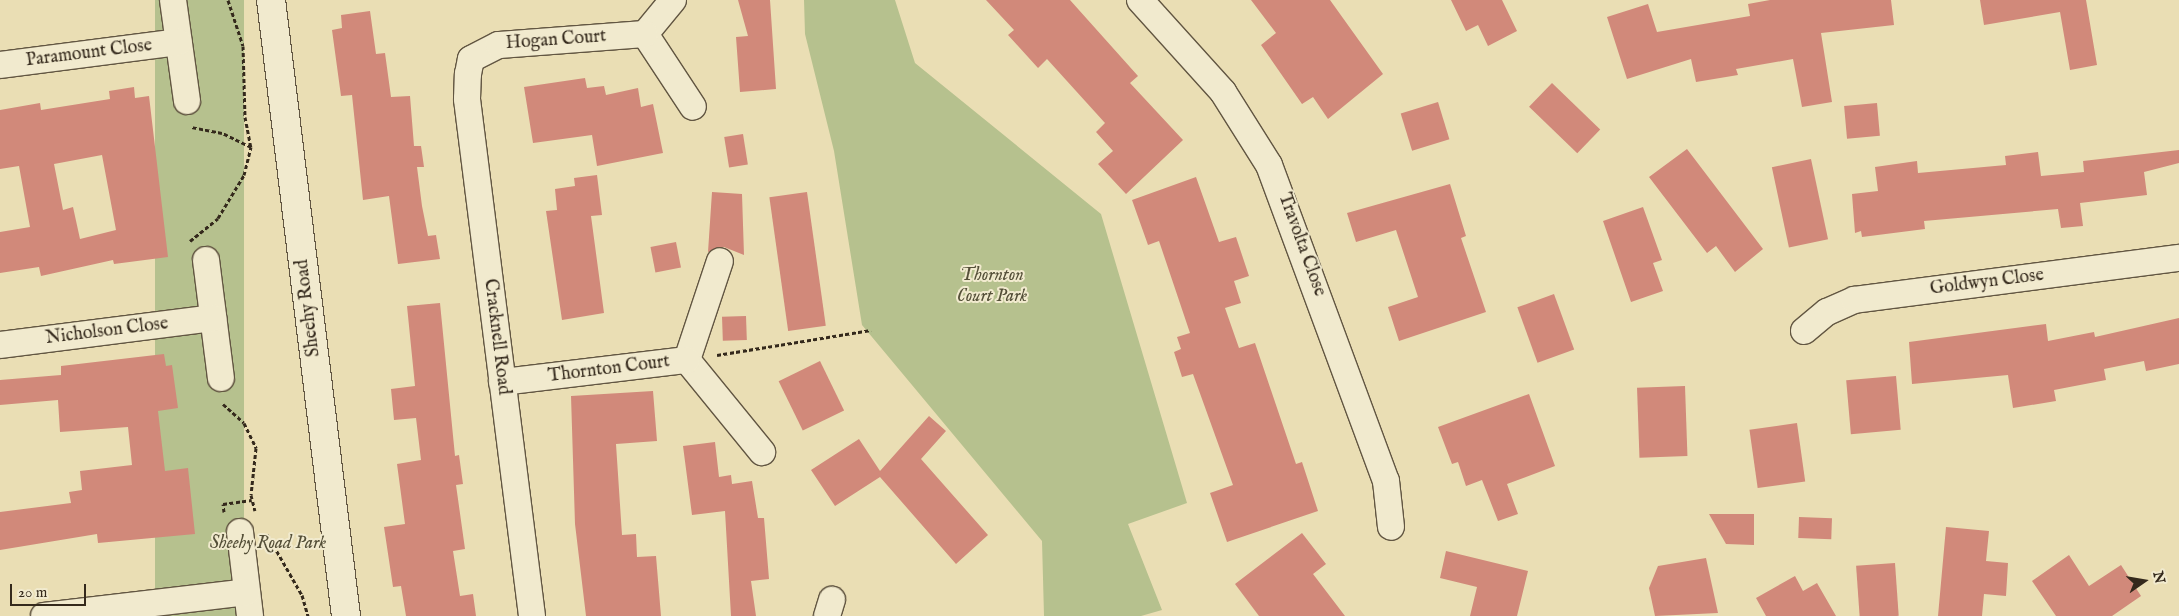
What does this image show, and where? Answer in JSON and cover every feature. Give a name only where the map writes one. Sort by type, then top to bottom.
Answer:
[{"type":"street","points":[[173,0],[187,114]]},
{"type":"street","name":"Sheehy Road","points":[[271,0],[346,616]]},
{"type":"street","points":[[673,0],[645,34],[693,107]]},
{"type":"street","name":"Travolta Close","points":[[1140,0],[1223,92],[1269,165],[1386,481],[1391,527]]},
{"type":"street","name":"Hogan Court","points":[[471,59],[498,45],[645,34]]},
{"type":"street","name":"Paramount Close","points":[[0,65],[179,42]]},
{"type":"street","name":"Cracknell Road","points":[[471,59],[466,99],[532,616]]},
{"type":"street","points":[[198,253],[214,318],[219,388]]},
{"type":"street","name":"Goldwyn Close","points":[[1804,331],[1827,312],[1854,300],[2179,258]]},
{"type":"street","points":[[687,360],[720,261]]},
{"type":"street","name":"Nicholson Close","points":[[0,345],[214,318]]},
{"type":"street","name":"Thornton Court","points":[[502,382],[687,360],[762,452]]},
{"type":"street","points":[[44,616],[249,604],[254,526]]},
{"type":"path","points":[[198,253],[189,237],[218,218],[244,175],[251,147],[244,46],[228,0]]},
{"type":"path","points":[[187,114],[251,147]]},
{"type":"path","points":[[687,360],[871,330]]},
{"type":"path","points":[[219,388],[252,434],[258,460],[251,495],[254,526],[295,581],[308,616]]},
{"type":"green space","points":[[155,0],[244,0],[244,616],[155,616]]},
{"type":"green space","name":"Thornton Court Park","points":[[804,0],[895,0],[915,63],[1101,214],[1187,503],[1128,524],[1162,610],[1141,616],[1044,616],[1042,541],[862,325],[834,151],[805,34]]},
{"type":"building","points":[[738,0],[770,0],[776,89],[740,92],[736,37],[748,36]]},
{"type":"building","points":[[986,0],[1070,0],[1138,76],[1130,83],[1183,140],[1126,194],[1098,164],[1113,151],[1096,132],[1105,123],[1047,59],[1038,68],[1008,35],[1014,30]]},
{"type":"building","points":[[1251,0],[1330,0],[1383,74],[1328,119],[1313,97],[1302,104],[1261,45],[1276,33]]},
{"type":"building","points":[[1451,0],[1502,0],[1517,31],[1488,46],[1478,25],[1466,31]]},
{"type":"building","points":[[1770,0],[1891,0],[1894,25],[1821,33],[1832,102],[1802,107],[1793,59],[1736,69],[1738,75],[1696,82],[1691,59],[1627,79],[1607,17],[1648,4],[1657,32],[1750,16],[1748,4]]},
{"type":"building","points":[[1980,0],[2086,0],[2097,65],[2070,70],[2060,12],[1984,25]]},
{"type":"building","points":[[370,11],[376,54],[385,53],[391,97],[410,96],[414,146],[421,146],[424,167],[417,167],[422,206],[428,236],[436,235],[440,259],[398,264],[389,196],[363,200],[352,95],[341,96],[332,30],[342,28],[341,15]]},
{"type":"building","points":[[585,78],[587,88],[604,86],[606,95],[638,88],[641,107],[653,104],[663,153],[597,166],[592,135],[533,143],[524,87]]},
{"type":"building","points":[[1552,83],[1600,130],[1577,153],[1529,107]]},
{"type":"building","points":[[134,87],[135,98],[149,96],[168,257],[114,264],[113,260],[41,276],[39,267],[0,273],[0,232],[30,227],[19,166],[0,169],[0,110],[40,103],[41,110],[110,99],[109,91]],"holes":[[[102,155],[116,230],[80,239],[73,207],[63,210],[54,164]]]},
{"type":"building","points":[[1438,102],[1449,139],[1412,151],[1401,113]]},
{"type":"building","points":[[1877,103],[1880,136],[1847,139],[1844,106]]},
{"type":"building","points":[[743,134],[748,165],[729,168],[724,137]]},
{"type":"building","points":[[1687,149],[1763,249],[1735,272],[1716,246],[1707,253],[1649,177]]},
{"type":"building","points":[[2179,150],[2179,163],[2144,172],[2147,195],[2080,203],[2083,226],[2061,228],[2058,209],[1924,221],[1925,229],[1862,237],[1861,231],[1855,233],[1852,194],[1878,191],[1875,167],[1917,161],[1918,173],[2006,165],[2005,156],[2038,152],[2041,176],[2084,172],[2083,161]]},
{"type":"building","points":[[1811,159],[1828,239],[1789,248],[1772,167]]},
{"type":"building","points":[[597,175],[602,215],[591,216],[604,313],[562,320],[546,211],[557,210],[555,189],[575,186],[574,178]]},
{"type":"building","points":[[1196,177],[1219,242],[1236,237],[1249,276],[1234,281],[1241,303],[1225,308],[1239,348],[1255,343],[1296,464],[1302,462],[1318,511],[1227,542],[1210,493],[1233,485],[1193,374],[1182,377],[1174,352],[1181,349],[1177,337],[1190,333],[1159,241],[1148,245],[1132,200]]},
{"type":"building","points":[[1450,184],[1466,236],[1461,238],[1486,312],[1399,341],[1388,307],[1418,297],[1396,230],[1356,242],[1347,213]]},
{"type":"building","points":[[712,192],[742,194],[744,255],[724,247],[708,252]]},
{"type":"building","points":[[807,192],[826,326],[788,331],[769,197]]},
{"type":"building","points":[[1643,207],[1662,260],[1653,263],[1663,291],[1631,302],[1603,221]]},
{"type":"building","points":[[676,242],[681,268],[655,272],[650,247]]},
{"type":"building","points":[[1554,294],[1574,349],[1538,363],[1517,307]]},
{"type":"building","points":[[440,303],[455,456],[459,455],[463,484],[456,485],[465,549],[453,551],[460,596],[473,594],[476,616],[406,616],[401,586],[393,587],[384,527],[405,524],[397,464],[421,460],[416,418],[394,420],[391,389],[415,386],[407,306]]},
{"type":"building","points":[[746,316],[747,340],[723,341],[722,317]]},
{"type":"building","points":[[2179,318],[2179,364],[2146,371],[2144,361],[2104,369],[2106,380],[2054,390],[2056,401],[2013,408],[2008,375],[1912,384],[1909,342],[2046,324],[2048,341],[2094,332],[2095,337]]},
{"type":"building","points":[[164,354],[166,366],[172,365],[178,408],[158,411],[165,471],[188,468],[195,534],[98,543],[97,534],[0,550],[0,512],[71,503],[69,492],[82,490],[80,471],[132,465],[128,427],[60,432],[58,400],[0,405],[0,380],[61,375],[61,366]]},
{"type":"building","points":[[820,361],[844,410],[803,431],[779,381]]},
{"type":"building","points":[[1896,376],[1901,430],[1851,434],[1846,380]]},
{"type":"building","points":[[1685,386],[1687,456],[1639,458],[1637,388]]},
{"type":"building","points":[[653,391],[657,441],[616,444],[622,535],[636,534],[637,557],[656,556],[661,616],[586,616],[575,524],[571,396]]},
{"type":"building","points":[[1529,394],[1555,466],[1507,484],[1518,514],[1498,521],[1482,480],[1466,486],[1458,462],[1452,464],[1438,427]]},
{"type":"building","points":[[929,416],[946,431],[921,459],[988,535],[956,564],[880,477],[835,506],[811,470],[859,439],[880,471]]},
{"type":"building","points":[[1797,423],[1805,481],[1758,488],[1749,430]]},
{"type":"building","points":[[715,442],[719,477],[731,475],[732,484],[752,481],[758,518],[764,518],[769,579],[751,581],[756,616],[731,616],[725,511],[692,515],[683,446]]},
{"type":"building","points":[[1709,514],[1754,514],[1754,545],[1726,544]]},
{"type":"building","points":[[1799,517],[1832,518],[1831,539],[1798,538]]},
{"type":"building","points":[[1946,527],[1989,531],[1986,561],[2008,563],[2006,596],[1984,594],[1982,616],[1938,616]]},
{"type":"building","points":[[1302,533],[1326,564],[1313,574],[1345,616],[1259,616],[1235,584]]},
{"type":"building","points":[[1446,551],[1528,571],[1517,616],[1470,616],[1477,587],[1440,578]]},
{"type":"building","points":[[2069,555],[2089,586],[2121,565],[2141,596],[2112,616],[2056,616],[2032,581]]},
{"type":"building","points":[[1706,558],[1718,613],[1655,616],[1649,588],[1658,566]]},
{"type":"building","points":[[1895,563],[1899,616],[1860,616],[1856,566]]},
{"type":"building","points":[[1795,576],[1803,591],[1817,583],[1836,616],[1766,616],[1756,598]]},
{"type":"park label","name":"Sheehy Road Park","points":[[268,544]]}]
